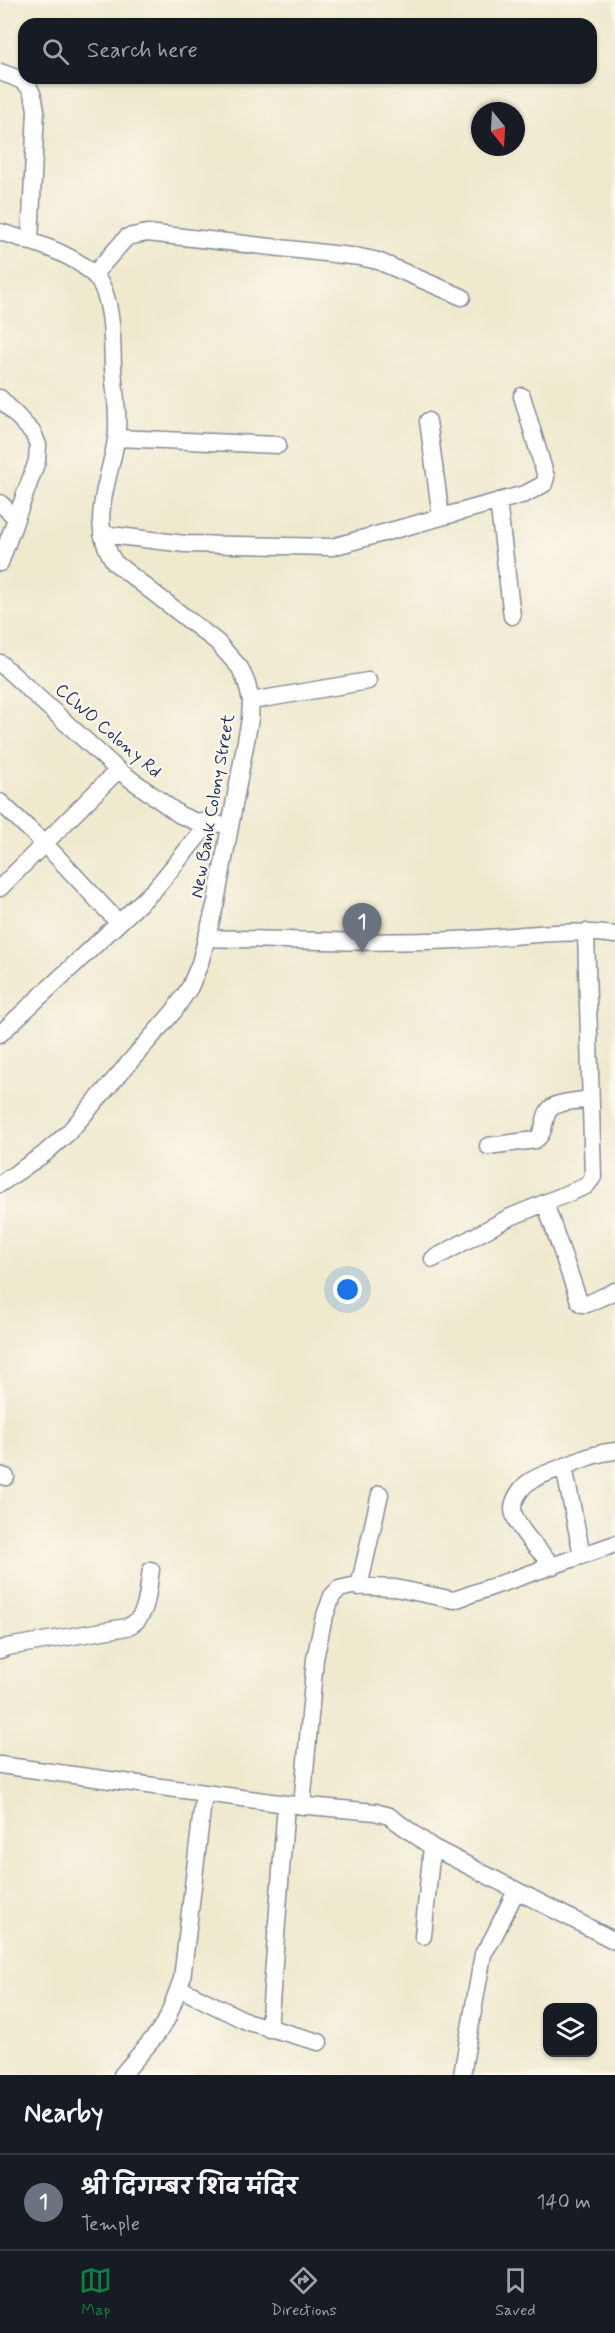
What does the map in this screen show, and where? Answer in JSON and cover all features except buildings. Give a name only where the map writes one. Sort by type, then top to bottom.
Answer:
[{"type":"street","points":[[0,72],[18,79]]},
{"type":"street","points":[[27,84],[33,92],[36,110],[30,242]]},
{"type":"street","name":"New Bank Colony Street","points":[[0,232],[72,258],[94,274],[104,288],[108,305],[117,438],[100,516],[105,549],[115,563],[217,642],[240,668],[251,700],[250,719],[231,826],[206,938],[190,987],[174,1011],[68,1133],[44,1154],[0,1184]]},
{"type":"street","points":[[94,274],[127,237],[147,233],[360,257],[378,261],[462,297]]},
{"type":"street","points":[[102,534],[185,544],[317,548],[347,543],[537,489],[544,484],[546,477],[522,396]]},
{"type":"street","points":[[0,398],[33,433],[38,445],[37,462],[0,563]]},
{"type":"street","points":[[428,421],[441,517]]},
{"type":"street","points":[[117,438],[278,445]]},
{"type":"street","points":[[498,501],[512,616]]},
{"type":"street","points":[[0,503],[16,519]]},
{"type":"street","name":"CCWO Colony Rd","points":[[0,663],[118,771],[180,815],[194,821],[231,826]]},
{"type":"street","points":[[251,700],[368,681]]},
{"type":"street","points":[[0,888],[118,771]]},
{"type":"street","points":[[0,802],[45,844],[118,922]]},
{"type":"street","points":[[0,1034],[154,890],[209,823]]},
{"type":"street","points":[[206,938],[323,941],[455,940],[550,932],[615,934]]},
{"type":"street","points":[[432,1259],[508,1218],[586,1186],[593,1177],[586,932]]},
{"type":"street","points":[[488,1146],[534,1140],[540,1137],[546,1114],[555,1105],[590,1099]]},
{"type":"street","points":[[545,1203],[579,1301],[587,1304],[615,1291]]},
{"type":"street","points":[[553,1566],[525,1533],[515,1517],[513,1509],[518,1493],[527,1483],[595,1453],[615,1451]]},
{"type":"street","points":[[564,1467],[582,1555]]},
{"type":"street","points":[[359,1587],[380,1494]]},
{"type":"street","points":[[269,2029],[294,1805],[315,1659],[323,1621],[332,1596],[339,1589],[359,1587],[395,1588],[454,1599],[615,1544]]},
{"type":"street","points":[[0,1650],[127,1627],[136,1623],[142,1616],[151,1570]]},
{"type":"street","points":[[0,1765],[294,1805],[375,1812],[389,1816],[432,1847],[615,1941]]},
{"type":"street","points":[[122,2075],[167,2019],[182,1979],[204,1793]]},
{"type":"street","points":[[423,1936],[432,1847]]},
{"type":"street","points":[[462,2075],[483,1954],[494,1938],[516,1891]]},
{"type":"street","points":[[179,1988],[248,2022],[319,2042]]},
{"type":"place","name":"श्री दिगम्बर शिव मंदिर","points":[[362,953]]}]
